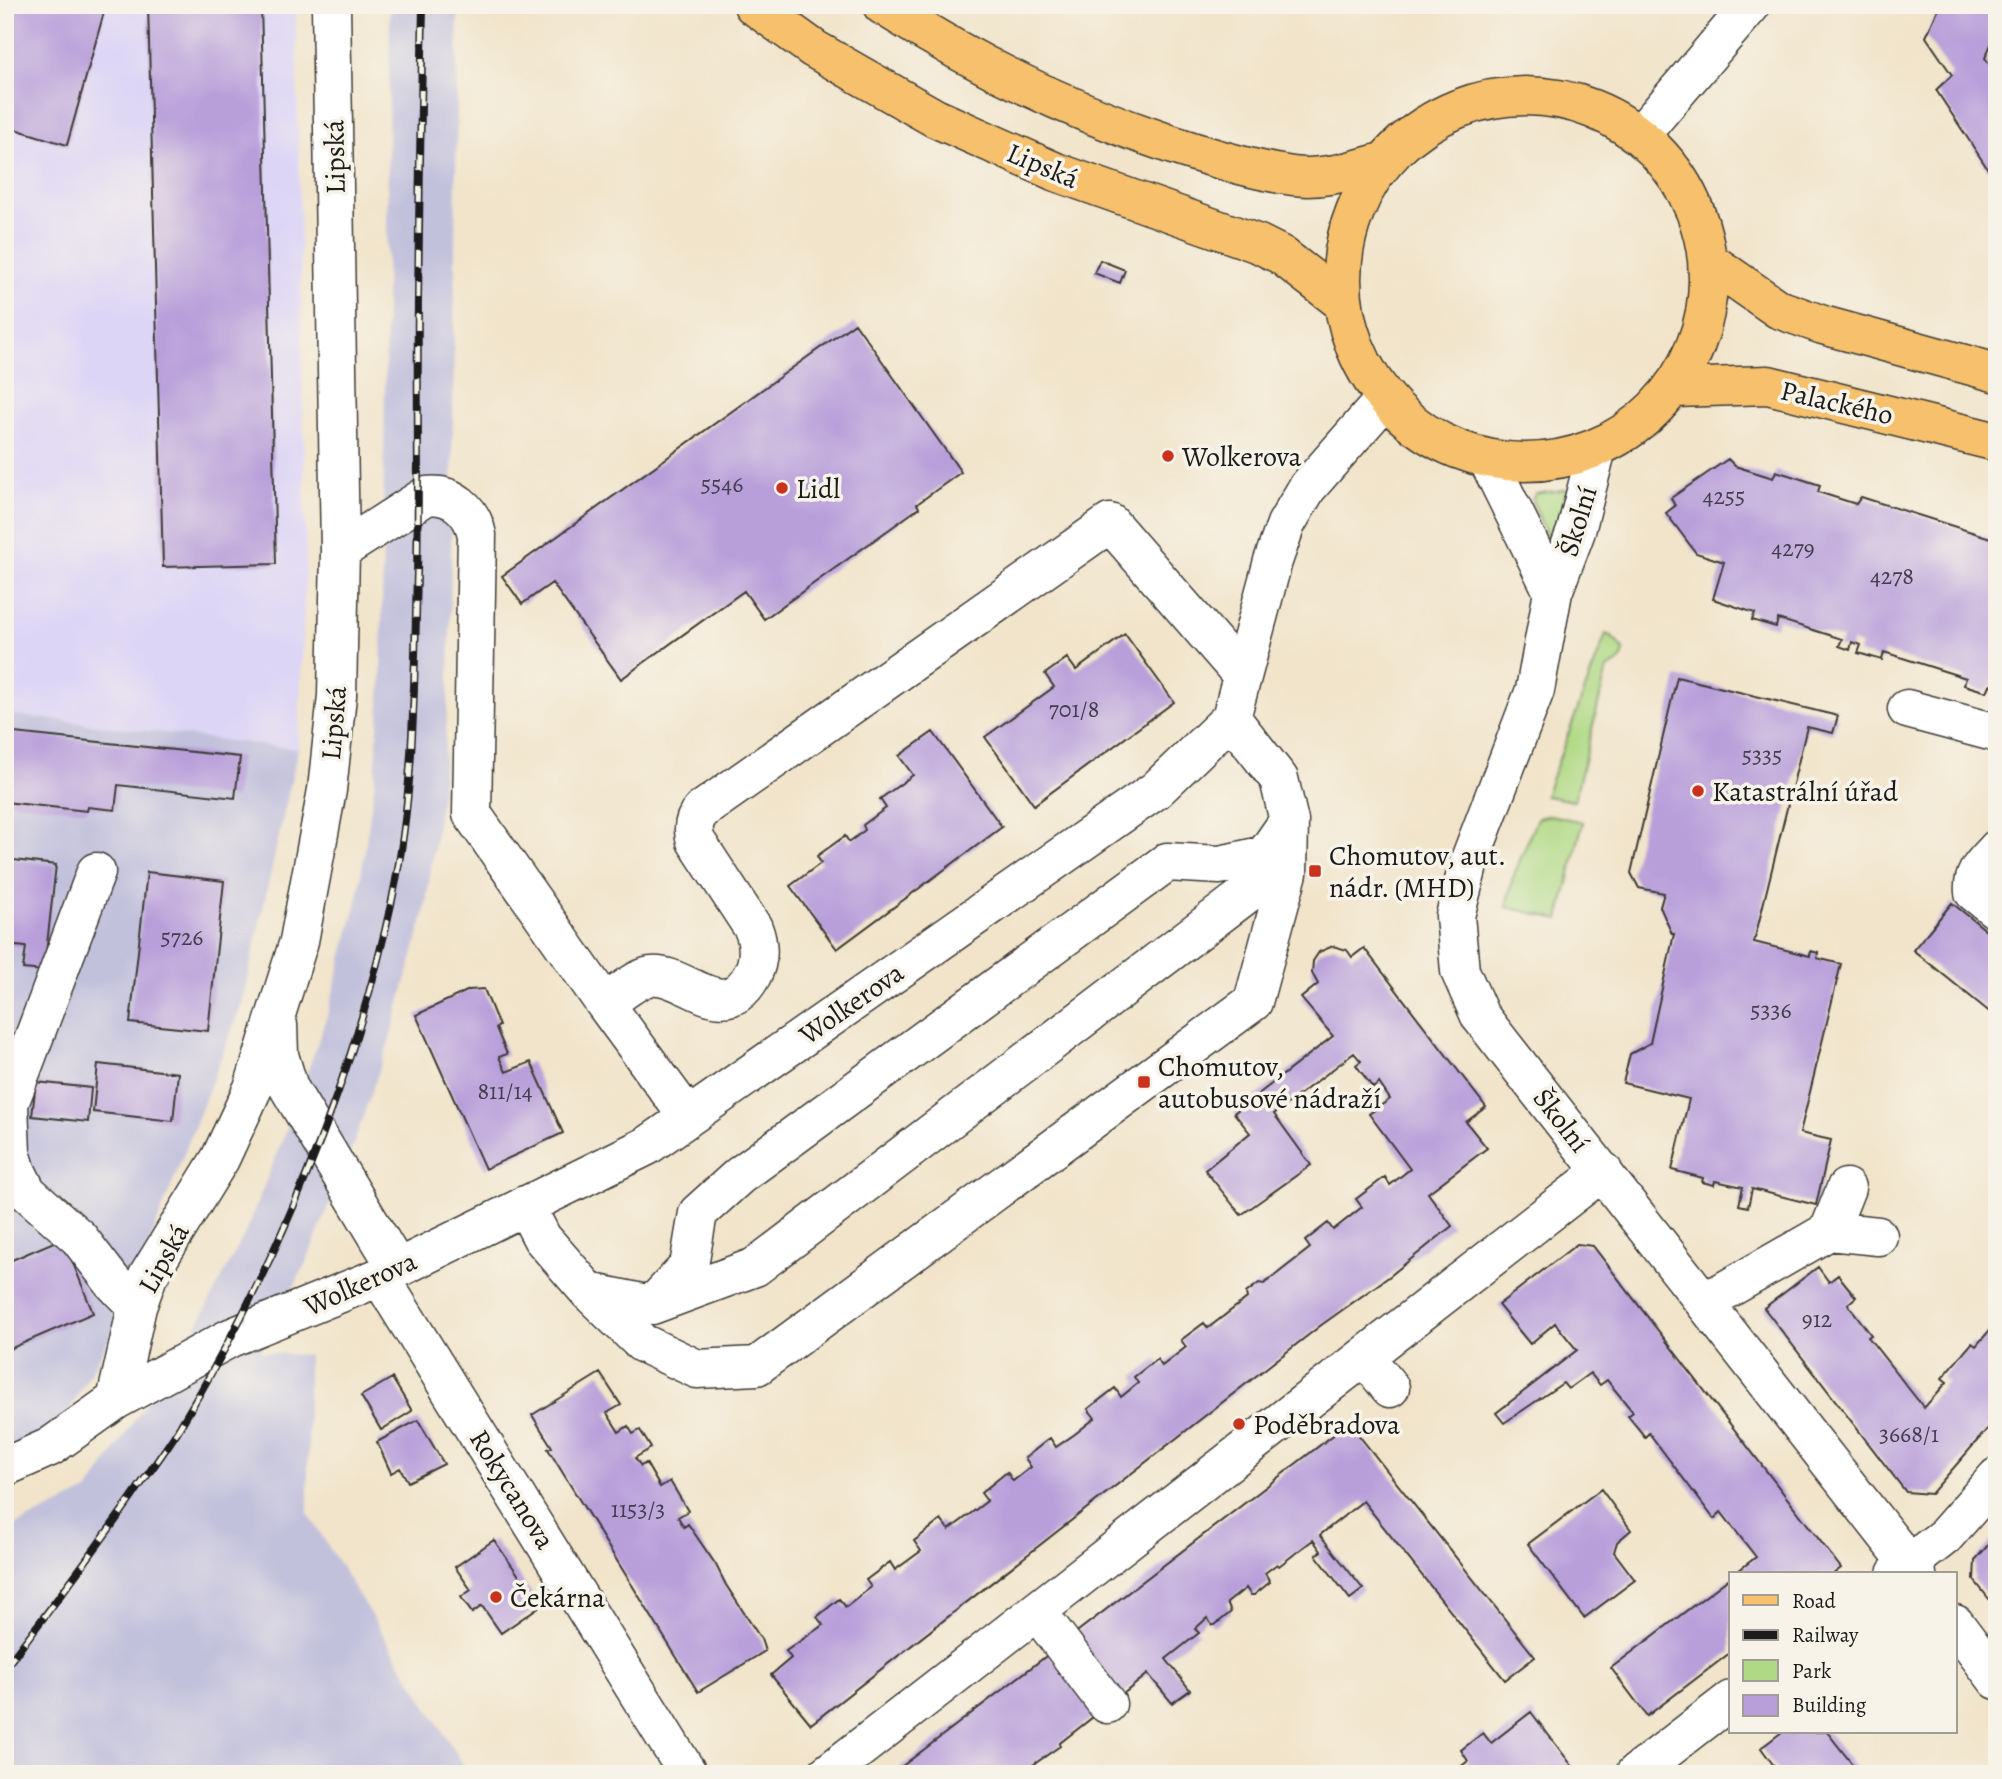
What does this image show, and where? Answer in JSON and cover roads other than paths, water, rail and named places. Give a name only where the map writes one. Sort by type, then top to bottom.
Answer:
[{"type":"main road","name":"Lipská","points":[[753,5],[814,49],[934,118],[1056,172],[1259,244],[1281,255],[1342,302]]},
{"type":"main road","points":[[882,5],[995,72],[1091,115],[1214,159],[1295,176],[1339,174],[1382,162]]},
{"type":"main road","points":[[1534,95],[1590,106],[1640,135],[1674,170],[1698,213],[1710,261],[1709,305],[1697,349],[1675,388],[1636,422],[1597,448],[1534,463],[1488,460],[1427,435],[1385,399],[1356,354],[1342,302],[1342,252],[1356,204],[1382,162],[1425,124],[1477,101],[1534,95]]},
{"type":"main road","points":[[1710,261],[1778,309],[1822,325],[1997,373]]},
{"type":"main road","name":"Palackého","points":[[1675,388],[1768,385],[1997,442]]},
{"type":"street","name":"Lipská","points":[[116,1400],[137,1307],[148,1276],[220,1159],[253,1088],[299,942],[327,790],[337,696],[340,551],[331,5]]},
{"type":"street","points":[[1640,135],[1751,5]]},
{"type":"street","points":[[525,1205],[542,1238],[589,1292],[642,1343],[697,1368],[757,1366],[1253,1002],[1288,873],[1289,821],[1279,779],[1231,718],[1286,524],[1307,488],[1385,399]]},
{"type":"street","name":"Školní","points":[[1597,448],[1576,531],[1553,592],[1535,690],[1469,862],[1455,916],[1460,971],[1480,1016],[1705,1302],[1907,1571]]},
{"type":"street","name":"Školní","points":[[1488,460],[1553,592]]},
{"type":"street","points":[[340,551],[419,500],[435,495],[456,502],[470,514],[477,535],[472,814],[688,1117]]},
{"type":"street","points":[[605,1004],[640,980],[651,976],[666,978],[694,991],[716,997],[735,994],[744,986],[756,968],[757,938],[696,841],[693,832],[696,816],[1110,523],[1242,675]]},
{"type":"street","points":[[1907,709],[1997,733]]},
{"type":"street","name":"Wolkerova","points":[[5,1467],[50,1447],[116,1400],[230,1338],[388,1272],[647,1146],[1156,790],[1231,718]]},
{"type":"street","points":[[652,1305],[688,1266],[698,1213],[739,1176],[1167,862],[1220,865],[1265,855],[1289,821]]},
{"type":"street","points":[[589,1292],[652,1305],[755,1267],[1269,877],[1289,821]]},
{"type":"street","points":[[1997,849],[1973,881],[1974,892],[1997,910]]},
{"type":"street","points":[[96,872],[9,1104],[11,1153],[27,1192],[79,1238],[137,1307]]},
{"type":"street","name":"Rokycanova","points":[[278,1014],[279,1055],[289,1088],[388,1272],[688,1774]]},
{"type":"street","points":[[827,1774],[1603,1171]]},
{"type":"street","points":[[1829,1231],[1846,1188]]},
{"type":"street","points":[[1705,1302],[1829,1231],[1878,1236]]},
{"type":"street","points":[[1365,1357],[1390,1388]]},
{"type":"street","points":[[1907,1571],[1945,1536],[1997,1477]]},
{"type":"street","points":[[1037,1611],[1107,1704]]},
{"type":"street","points":[[1956,1625],[1997,1680]]},
{"type":"street","points":[[1635,1774],[1729,1702]]},
{"type":"railway","points":[[5,1668],[161,1456],[213,1370],[247,1306],[307,1175],[355,1039],[375,970],[400,860],[412,737],[418,539],[418,298],[423,5]]},
{"type":"place","name":"Wolkerova","points":[[1168,456]]},
{"type":"place","name":"Lidl","points":[[782,488]]},
{"type":"place","name":"Katastrální úřad","points":[[1698,791]]},
{"type":"place","name":"Chomutov, aut. nádr. (MHD)","points":[[1315,871]]},
{"type":"place","name":"Chomutov, autobusové nádraží","points":[[1144,1082]]},
{"type":"place","name":"Poděbradova","points":[[1239,1424]]},
{"type":"place","name":"Čekárna","points":[[496,1597]]}]
